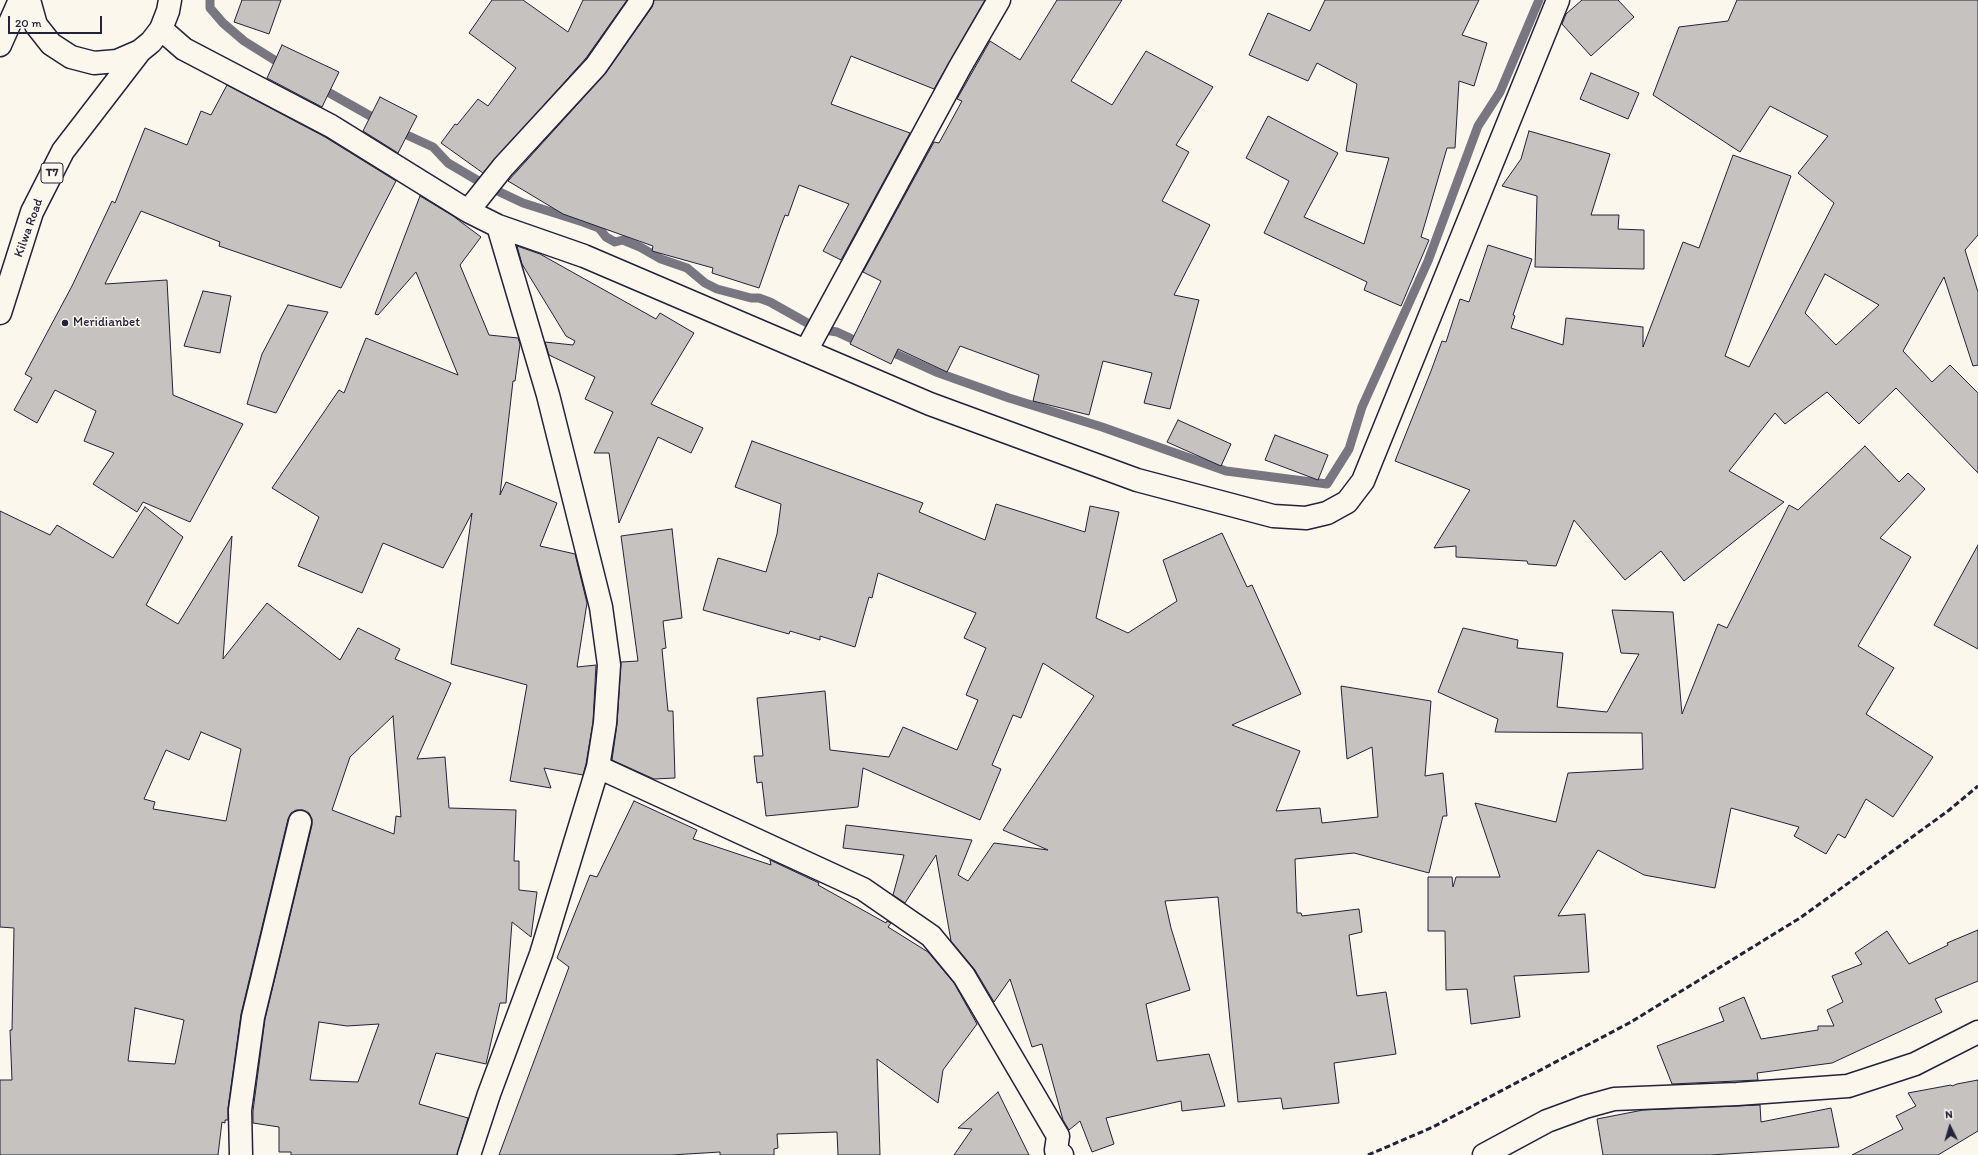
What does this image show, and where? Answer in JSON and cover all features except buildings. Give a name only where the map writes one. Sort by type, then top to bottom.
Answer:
[{"type":"main road","points":[[0,45],[20,0]]},
{"type":"main road","name":"T7","points":[[29,0],[36,25],[51,44],[71,58],[94,63],[118,61],[140,52],[151,42],[161,29],[168,11],[170,0]]},
{"type":"main road","points":[[468,211],[509,161],[596,66],[642,0]]},
{"type":"main road","points":[[806,351],[956,74],[999,0]]},
{"type":"main road","points":[[161,29],[184,49],[331,126],[468,211],[498,226],[584,256],[930,404],[1137,480],[1273,516],[1306,518],[1327,513],[1347,502],[1363,481],[1558,0]]},
{"type":"main road","name":"Kilwa Road","points":[[0,313],[32,212],[63,151],[140,52]]},
{"type":"main road","points":[[469,1155],[489,1094],[541,954],[598,767],[605,723],[609,665],[601,607],[548,395],[498,226]]},
{"type":"main road","points":[[598,767],[863,889],[931,936],[964,976],[1058,1136],[1056,1150],[1062,1155]]},
{"type":"main road","points":[[241,1155],[240,1110],[253,1017],[300,822]]},
{"type":"main road","points":[[1484,1155],[1546,1121],[1614,1099],[1737,1094],[1848,1086],[1915,1064],[1978,1032]]},
{"type":"waterway","points":[[210,0],[210,8],[223,23],[244,41],[284,66]]},
{"type":"waterway","points":[[885,349],[936,372],[1009,398],[1102,427],[1226,471],[1327,484],[1349,449],[1362,407],[1428,261],[1478,126],[1500,92],[1539,0]]},
{"type":"waterway","points":[[319,87],[381,122]]},
{"type":"waterway","points":[[396,130],[433,147],[448,163],[487,186],[523,203],[599,228],[606,237],[615,242],[623,240],[640,247],[661,259],[687,268],[705,283],[717,289],[751,298],[759,298],[770,302],[818,329],[837,332],[863,344]]},
{"type":"railway","points":[[1368,1155],[1433,1127],[1631,1022],[1800,918],[1948,811],[1978,786]]},
{"type":"place","name":"Meridianbet","points":[[65,323]]}]
